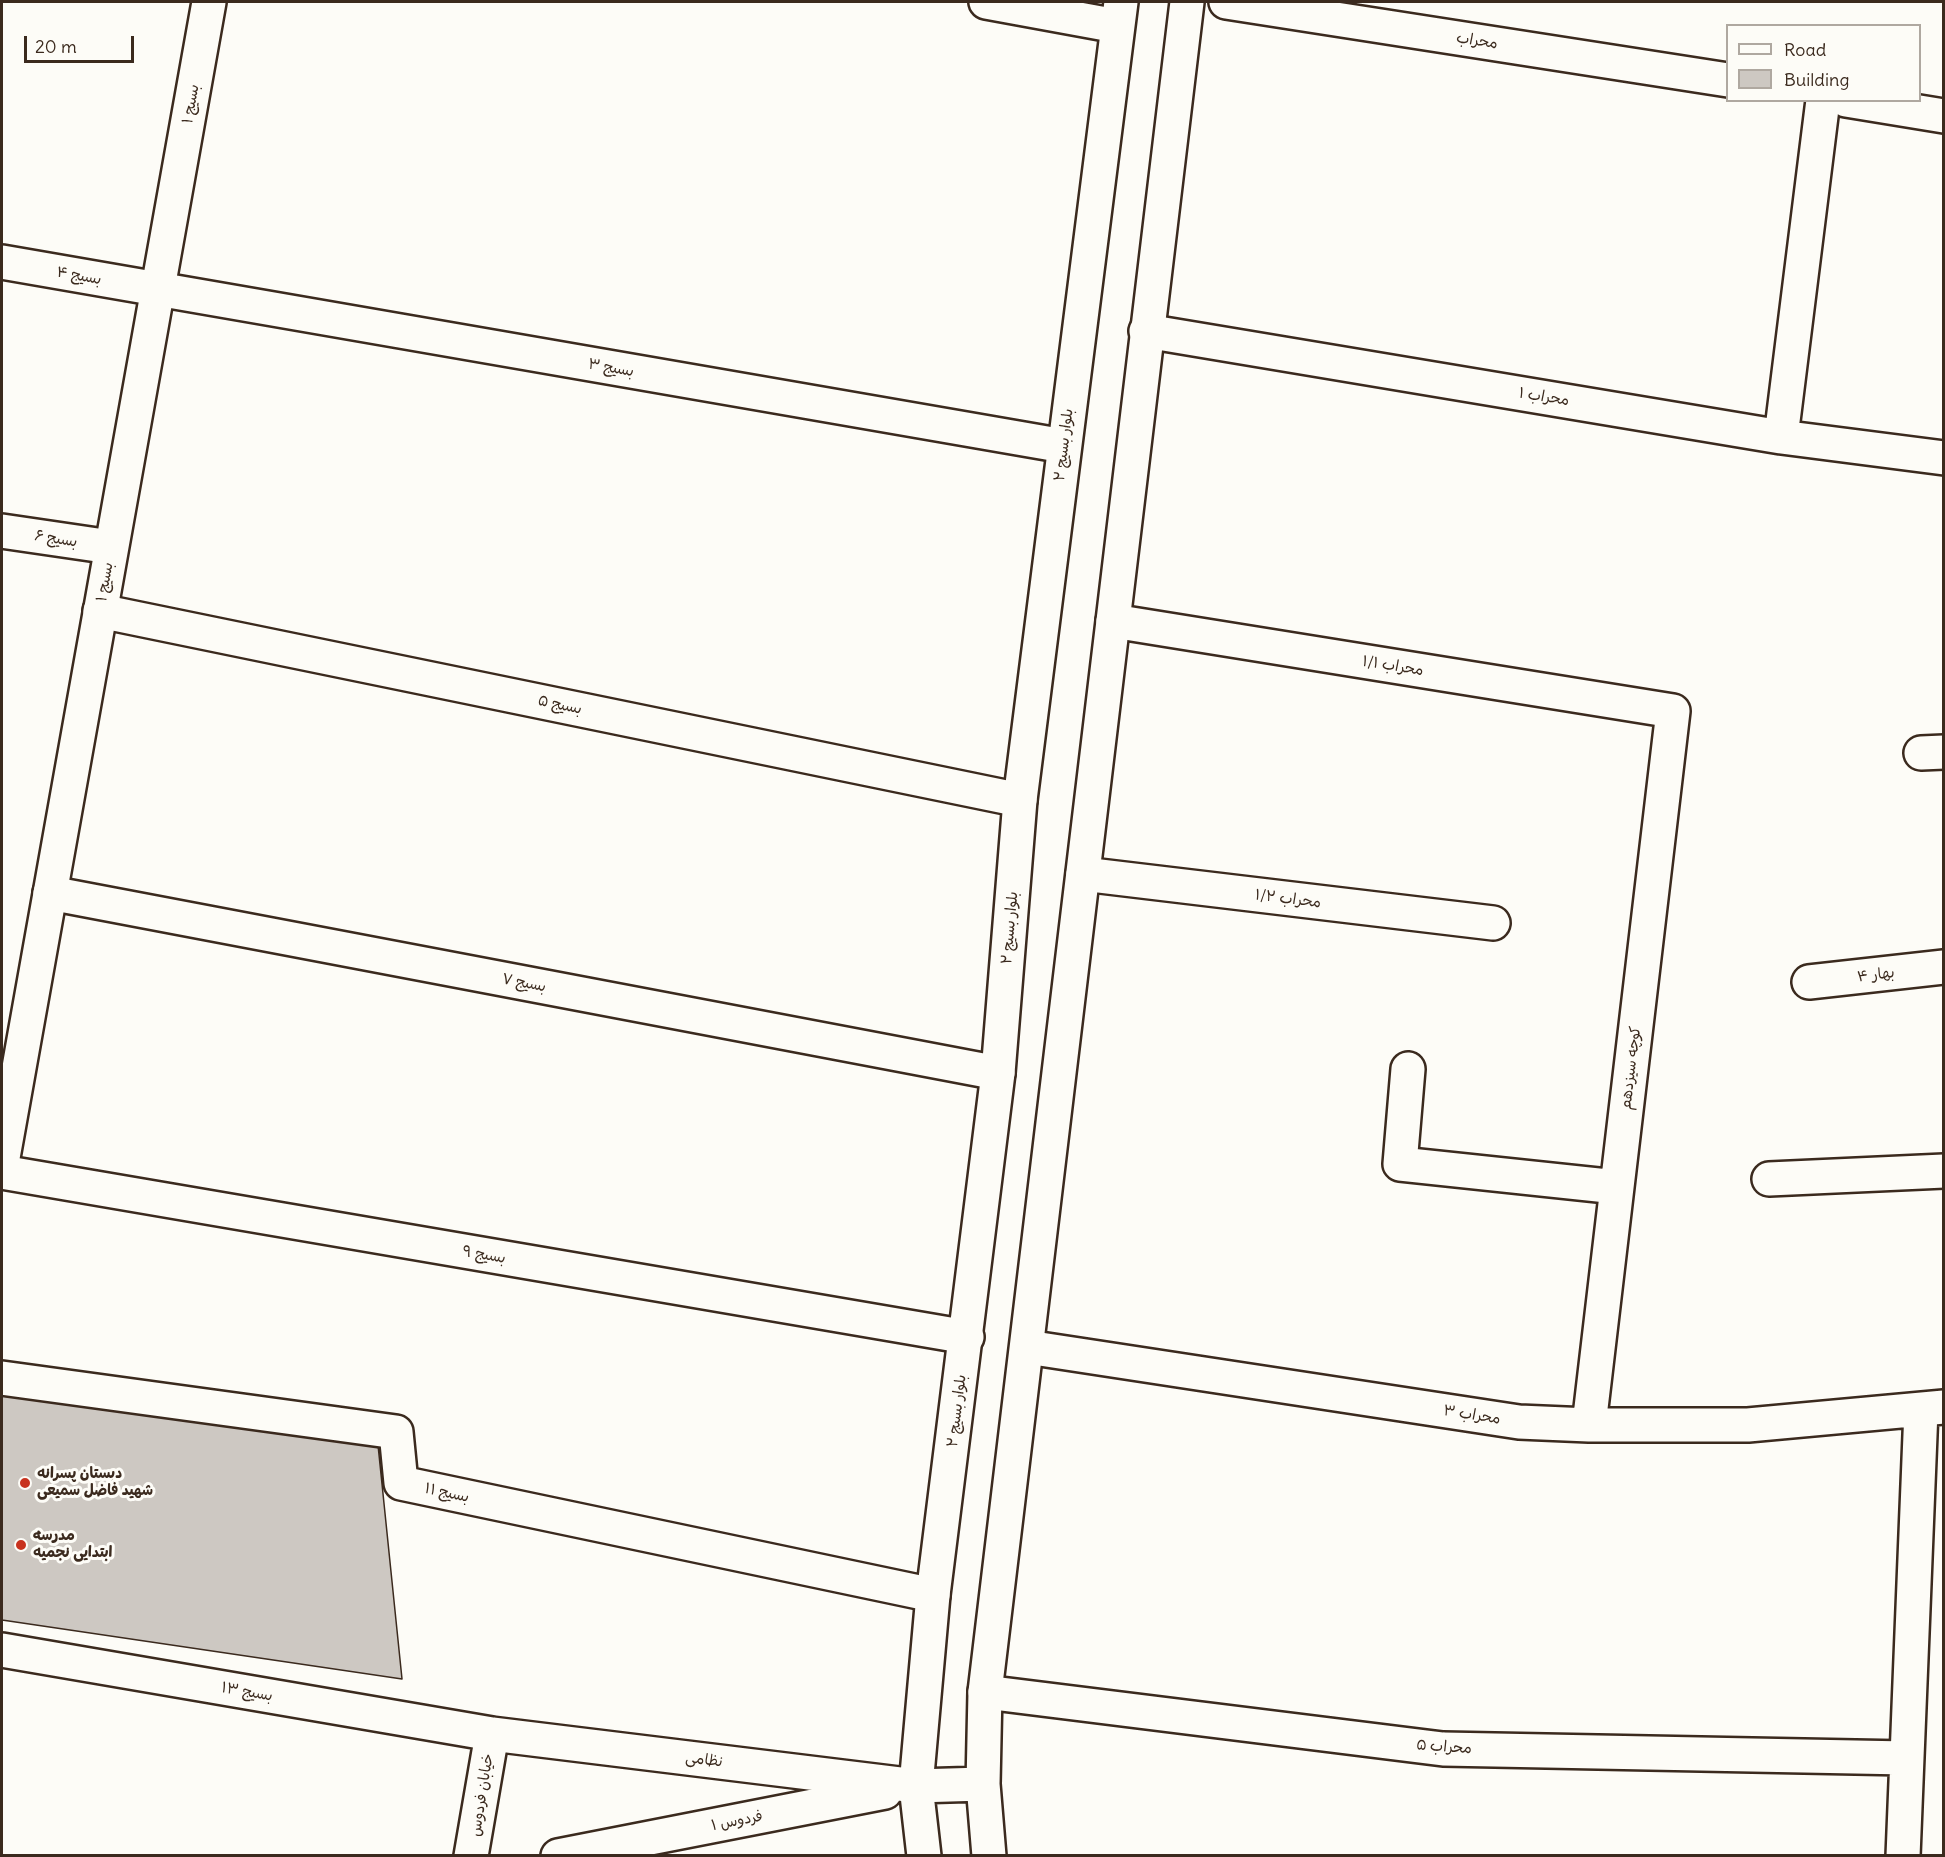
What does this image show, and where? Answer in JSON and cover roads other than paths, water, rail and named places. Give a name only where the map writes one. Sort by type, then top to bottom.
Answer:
[{"type":"street","name":"بسیج ۱","points":[[2,1163],[7,1099],[50,893],[209,2]]},
{"type":"street","points":[[986,2],[1119,14]]},
{"type":"street","points":[[989,1856],[983,1784],[985,1692],[1187,2]]},
{"type":"street","name":"محراب","points":[[1226,2],[1726,80]]},
{"type":"street","name":"بلوار بسیج ۲","points":[[924,1856],[916,1786],[933,1595],[967,1337],[998,1073],[1020,800],[1119,14]]},
{"type":"street","points":[[1781,437],[1823,102]]},
{"type":"street","points":[[1858,102],[1944,117]]},
{"type":"street","name":"۴ بسیج","points":[[2,262],[157,290]]},
{"type":"street","name":"۳ بسیج","points":[[157,290],[1064,446]]},
{"type":"street","name":"محراب ۱","points":[[1146,331],[1781,437],[1944,458]]},
{"type":"street","name":"۶ بسیج","points":[[2,531],[111,547]]},
{"type":"street","name":"۵ بسیج","points":[[100,611],[1020,800]]},
{"type":"street","name":"محراب ۱/۱","points":[[1113,621],[1673,711]]},
{"type":"street","name":"کوچه سیزدهم","points":[[1589,1425],[1673,711]]},
{"type":"street","name":"محراب ۱/۲","points":[[1083,874],[1493,923]]},
{"type":"street","name":"۷ بسیج","points":[[50,893],[998,1073]]},
{"type":"street","name":"بهار ۴","points":[[1809,982],[1944,967]]},
{"type":"street","points":[[1408,1069],[1400,1164],[1617,1187]]},
{"type":"street","points":[[1769,1179],[1944,1171]]},
{"type":"street","name":"۹ بسیج","points":[[2,1172],[967,1337]]},
{"type":"street","name":"محراب ۳","points":[[1027,1347],[1520,1422],[1589,1425],[1748,1425],[1932,1409]]},
{"type":"street","name":"۱۱ بسیج","points":[[2,1378],[396,1432],[401,1483],[933,1595]]},
{"type":"street","points":[[1903,1856],[1907,1758],[1932,1409]]},
{"type":"street","name":"۱۳ بسیج","points":[[2,1650],[492,1734]]},
{"type":"street","name":"محراب ۵","points":[[985,1692],[1443,1749],[1907,1758]]},
{"type":"street","name":"نظامی","points":[[492,1734],[916,1786]]},
{"type":"street","name":"خیابان فردوس","points":[[471,1856],[492,1734]]},
{"type":"street","points":[[916,1786],[983,1784]]},
{"type":"street","name":"فردوس ۱","points":[[558,1856],[916,1786]]},
{"type":"place","name":"دبستان پسرانه شهید فاضل سمیعی","points":[[25,1483]]},
{"type":"place","name":"مدرسه ابتدایی نجمیه","points":[[21,1545]]}]
